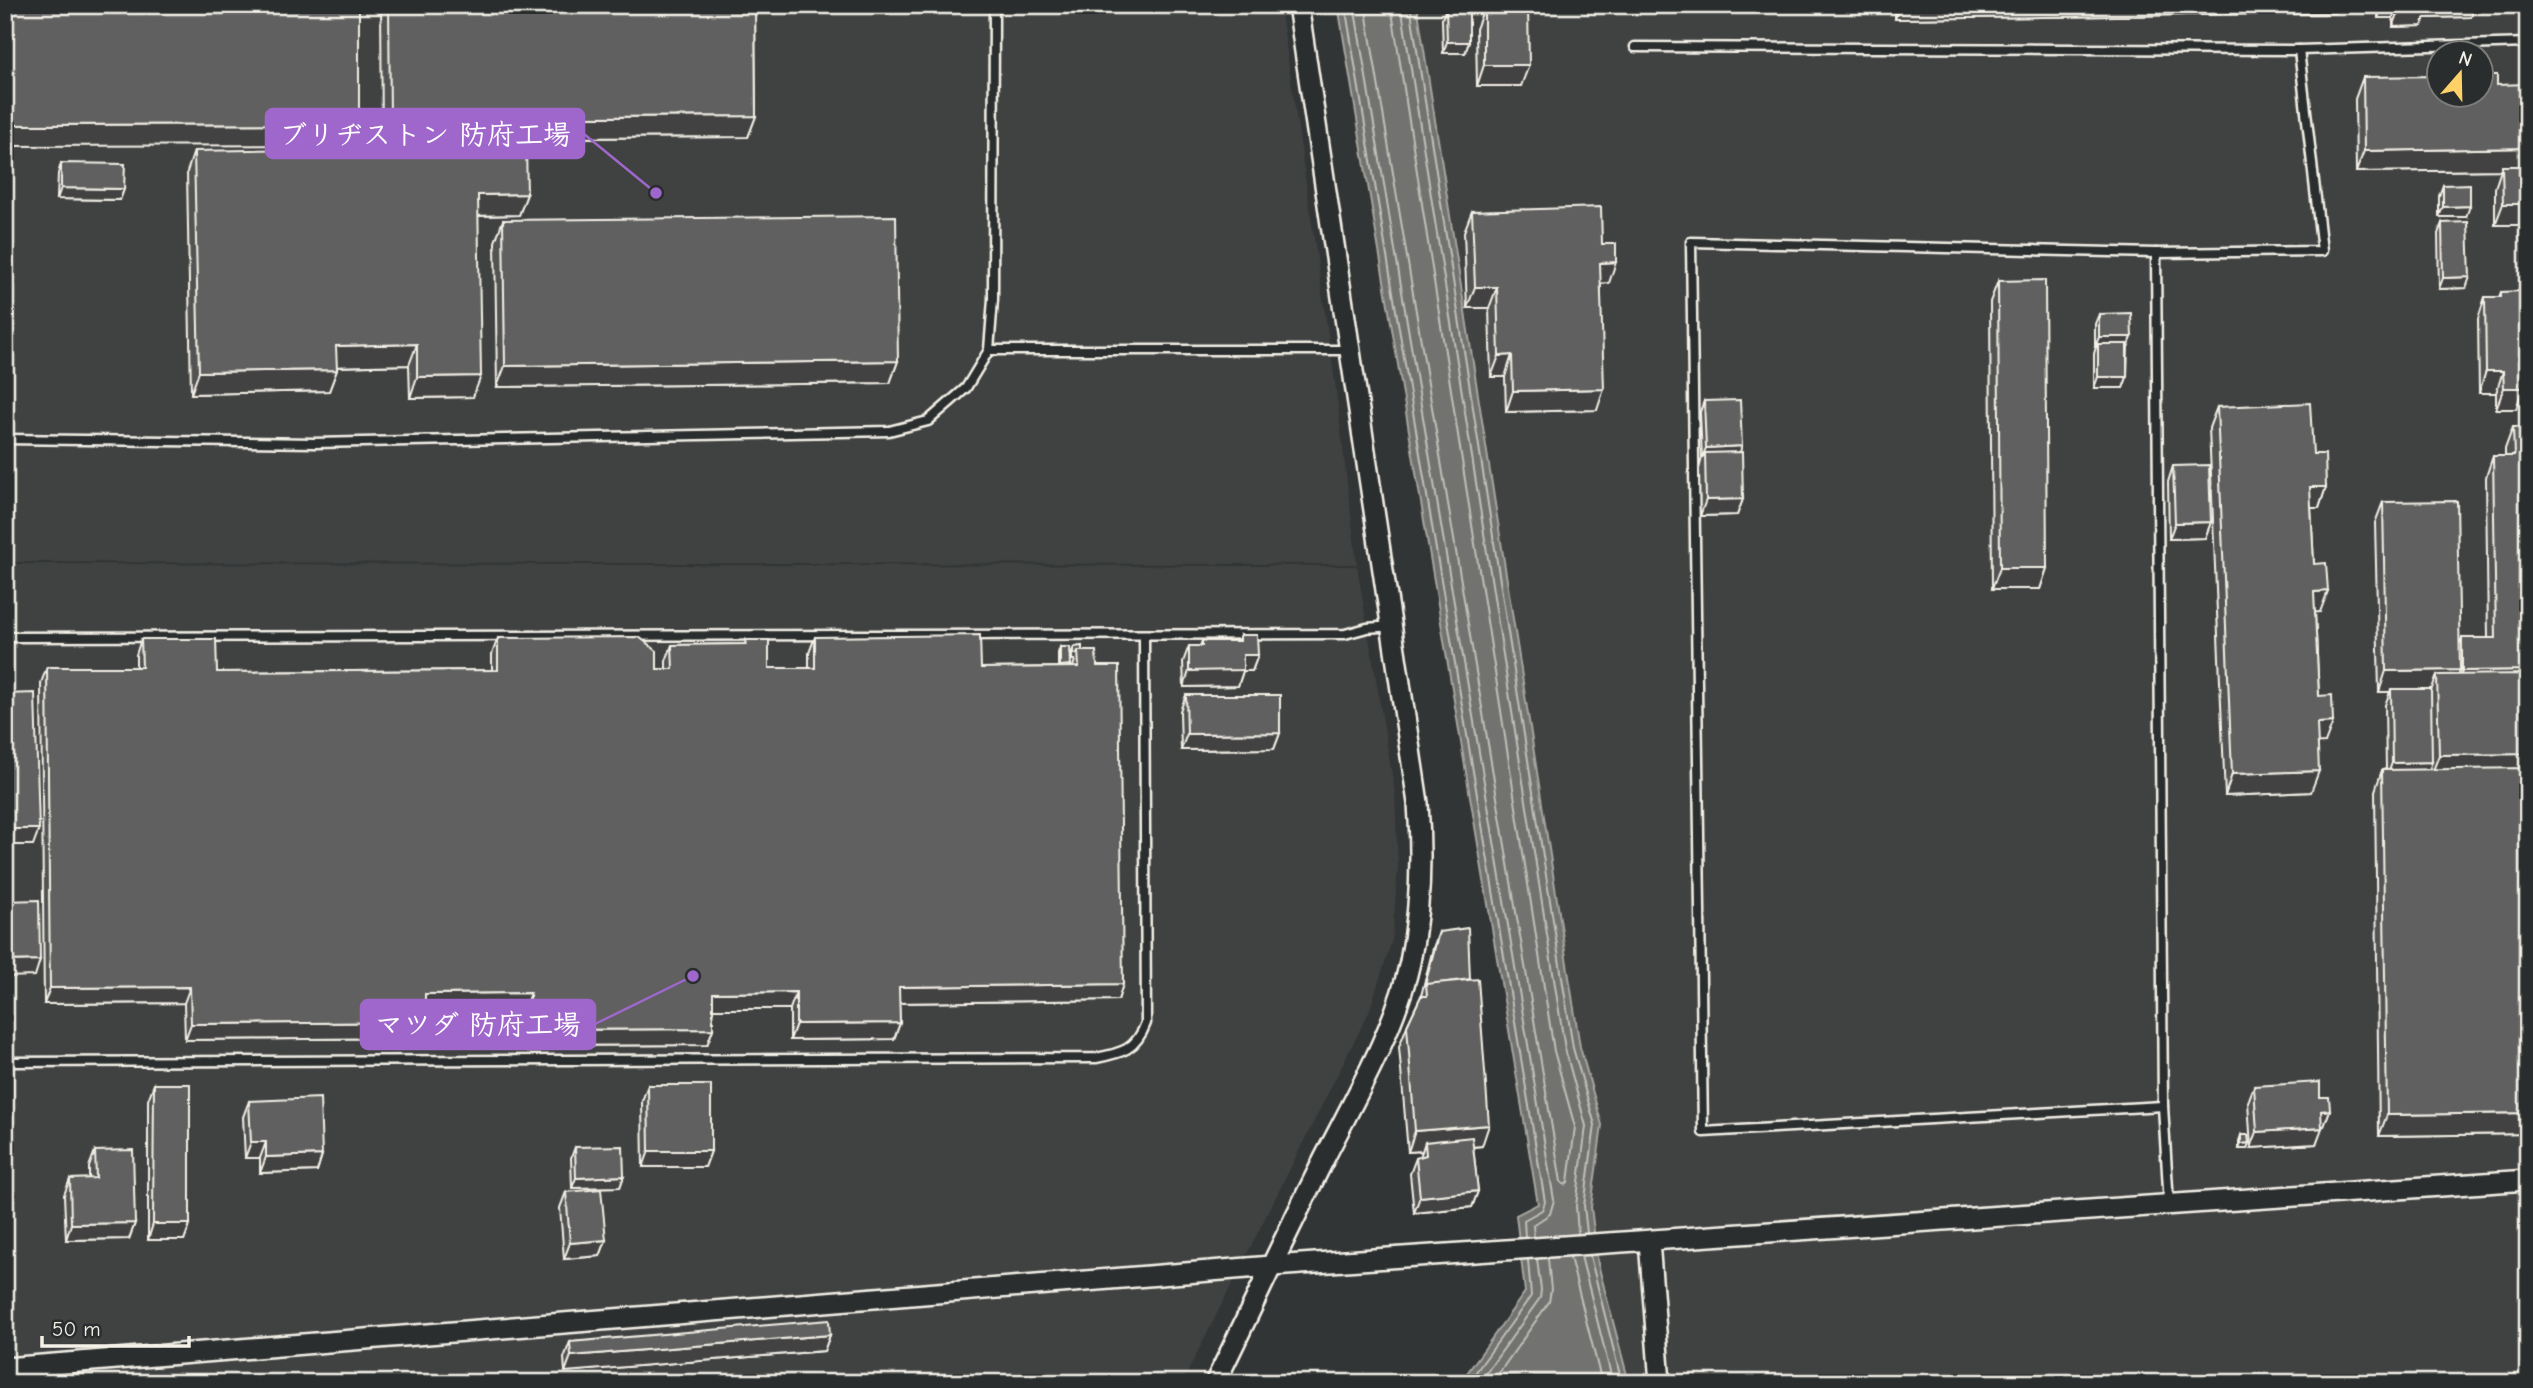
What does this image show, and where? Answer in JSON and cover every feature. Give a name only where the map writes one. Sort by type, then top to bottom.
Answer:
[{"type":"street","points":[[1215,1383],[1367,1073],[1394,1011],[1410,964],[1418,913],[1422,855],[1418,803],[1352,350],[1298,5]]},
{"type":"street","points":[[5,1368],[1272,1266],[2528,1180]]},
{"type":"street","points":[[1649,1241],[1660,1383]]},
{"type":"lane","points":[[5,439],[314,443],[889,431],[928,421],[965,388],[989,350],[993,299],[994,5]]},
{"type":"lane","points":[[1635,47],[2298,50],[2528,43]]},
{"type":"lane","points":[[2163,1106],[1703,1132],[1691,242],[2156,253],[2322,251],[2298,50]]},
{"type":"lane","points":[[2156,253],[2163,1106],[2169,1205]]},
{"type":"lane","points":[[989,350],[1352,350]]},
{"type":"lane","points":[[5,638],[1345,634],[1367,628],[1392,626]]},
{"type":"lane","points":[[5,1062],[1083,1058],[1116,1054],[1134,1045],[1141,1037],[1146,1023],[1144,635]]},
{"type":"shaded area","points":[[5,5],[1280,5],[1335,382],[1357,564],[5,562]]},
{"type":"shaded area","points":[[1417,5],[2528,5],[2528,1383],[1629,1383],[1598,1264],[1591,1207],[1602,1125],[1580,1047]]},
{"type":"shaded area","points":[[5,564],[1357,566],[1395,793],[1398,868],[1392,940],[1369,1012],[1182,1383],[5,1383]]},
{"type":"water","points":[[1338,5],[1417,5],[1580,1047],[1602,1125],[1591,1207],[1598,1264],[1629,1383],[1460,1383],[1525,1292],[1516,1215],[1538,1204]]},
{"type":"building","points":[[5,5],[359,5],[359,124],[5,125]]},
{"type":"building","points":[[389,5],[755,5],[756,116],[390,118]]},
{"type":"building","points":[[1496,5],[1528,5],[1529,65],[1484,65],[1484,8]]},
{"type":"building","points":[[1446,8],[1469,8],[1469,42],[1447,42]]},
{"type":"building","points":[[2494,75],[2497,75],[2497,85],[2528,84],[2528,148],[2364,151],[2363,77],[2424,76],[2424,108],[2494,108]]},
{"type":"building","points":[[526,145],[527,194],[478,195],[481,376],[417,377],[417,344],[336,346],[337,370],[199,372],[194,151]]},
{"type":"building","points":[[61,163],[125,164],[124,189],[61,188]]},
{"type":"building","points":[[2502,166],[2528,166],[2528,204],[2503,204]]},
{"type":"building","points":[[2470,184],[2470,206],[2443,207],[2443,185]]},
{"type":"building","points":[[1601,207],[1602,244],[1616,244],[1616,262],[1600,263],[1604,389],[1513,391],[1512,355],[1499,356],[1497,287],[1475,287],[1472,211]]},
{"type":"building","points":[[896,216],[898,361],[505,366],[503,220]]},
{"type":"building","points":[[2468,222],[2470,277],[2443,278],[2442,223]]},
{"type":"building","points":[[2045,280],[2047,568],[2000,568],[1998,281]]},
{"type":"building","points":[[2523,291],[2523,297],[2528,297],[2528,370],[2523,370],[2523,388],[2504,388],[2503,371],[2486,371],[2485,297],[2501,297],[2501,292]]},
{"type":"building","points":[[2131,313],[2132,337],[2099,337],[2099,314]]},
{"type":"building","points":[[2098,344],[2127,344],[2127,377],[2098,377]]},
{"type":"building","points":[[1740,400],[1742,446],[1706,448],[1704,401]]},
{"type":"building","points":[[2310,403],[2313,454],[2325,454],[2326,487],[2310,487],[2314,564],[2326,563],[2328,591],[2314,592],[2319,696],[2332,695],[2333,722],[2317,723],[2319,771],[2232,774],[2217,407]]},
{"type":"building","points":[[2513,427],[2528,427],[2528,670],[2462,671],[2462,638],[2496,638],[2493,456],[2514,456]]},
{"type":"building","points":[[1742,452],[1743,499],[1706,500],[1705,453]]},
{"type":"building","points":[[2209,465],[2211,522],[2175,523],[2173,466]]},
{"type":"building","points":[[2457,501],[2460,670],[2386,671],[2383,502]]},
{"type":"building","points":[[980,635],[981,668],[1079,667],[1078,651],[1096,651],[1097,666],[1119,666],[1123,984],[899,987],[900,1023],[796,1024],[796,992],[713,993],[713,1029],[530,1030],[530,993],[425,994],[425,1022],[191,1024],[190,987],[50,988],[47,667],[142,667],[141,639],[216,639],[217,672],[498,670],[498,638],[639,637],[657,651],[657,669],[673,669],[672,645],[746,644],[746,640],[769,640],[769,668],[815,668],[815,637]]},
{"type":"building","points":[[1240,635],[1257,635],[1258,655],[1243,655],[1243,670],[1189,671],[1189,646],[1202,646],[1202,641],[1240,641]]},
{"type":"building","points":[[1082,646],[1082,651],[1074,654],[1074,647]]},
{"type":"building","points":[[1060,647],[1070,647],[1071,665],[1060,666]]},
{"type":"building","points":[[2528,674],[2528,754],[2439,755],[2437,675]]},
{"type":"building","points":[[2391,689],[2431,689],[2432,762],[2392,763]]},
{"type":"building","points":[[35,693],[39,829],[5,829],[5,694]]},
{"type":"building","points":[[1186,695],[1280,695],[1280,733],[1187,734]]},
{"type":"building","points":[[2528,768],[2528,1113],[2387,1115],[2382,770]]},
{"type":"building","points":[[39,900],[40,960],[5,961],[5,901]]},
{"type":"building","points":[[1468,928],[1470,979],[1425,985],[1439,932]]},
{"type":"building","points":[[1478,979],[1489,1125],[1415,1131],[1407,1026],[1421,996],[1427,996],[1426,984]]},
{"type":"building","points":[[5,1071],[12,1071],[12,1119],[5,1119]]},
{"type":"building","points":[[2320,1082],[2320,1097],[2329,1097],[2330,1110],[2321,1111],[2322,1128],[2257,1132],[2254,1086]]},
{"type":"building","points":[[154,1084],[190,1084],[190,1224],[153,1224]]},
{"type":"building","points":[[648,1085],[711,1085],[711,1151],[649,1151]]},
{"type":"building","points":[[320,1098],[322,1155],[266,1157],[266,1142],[251,1142],[249,1101]]},
{"type":"building","points":[[2241,1135],[2248,1135],[2249,1143],[2241,1144]]},
{"type":"building","points":[[1472,1137],[1478,1191],[1420,1197],[1416,1158],[1426,1155],[1425,1142]]},
{"type":"building","points":[[623,1146],[624,1176],[576,1178],[575,1147]]},
{"type":"building","points":[[133,1150],[135,1223],[71,1224],[70,1179],[96,1178],[95,1151]]},
{"type":"building","points":[[601,1189],[606,1240],[570,1243],[566,1192]]},
{"type":"building","points":[[829,1320],[830,1335],[571,1356],[570,1342]]},
{"type":"building","points":[[836,1377],[837,1383],[768,1383]]},
{"type":"place","name":"ブリヂストン 防府工場","points":[[656,193]]},
{"type":"place","name":"マツダ 防府工場","points":[[693,976]]}]
